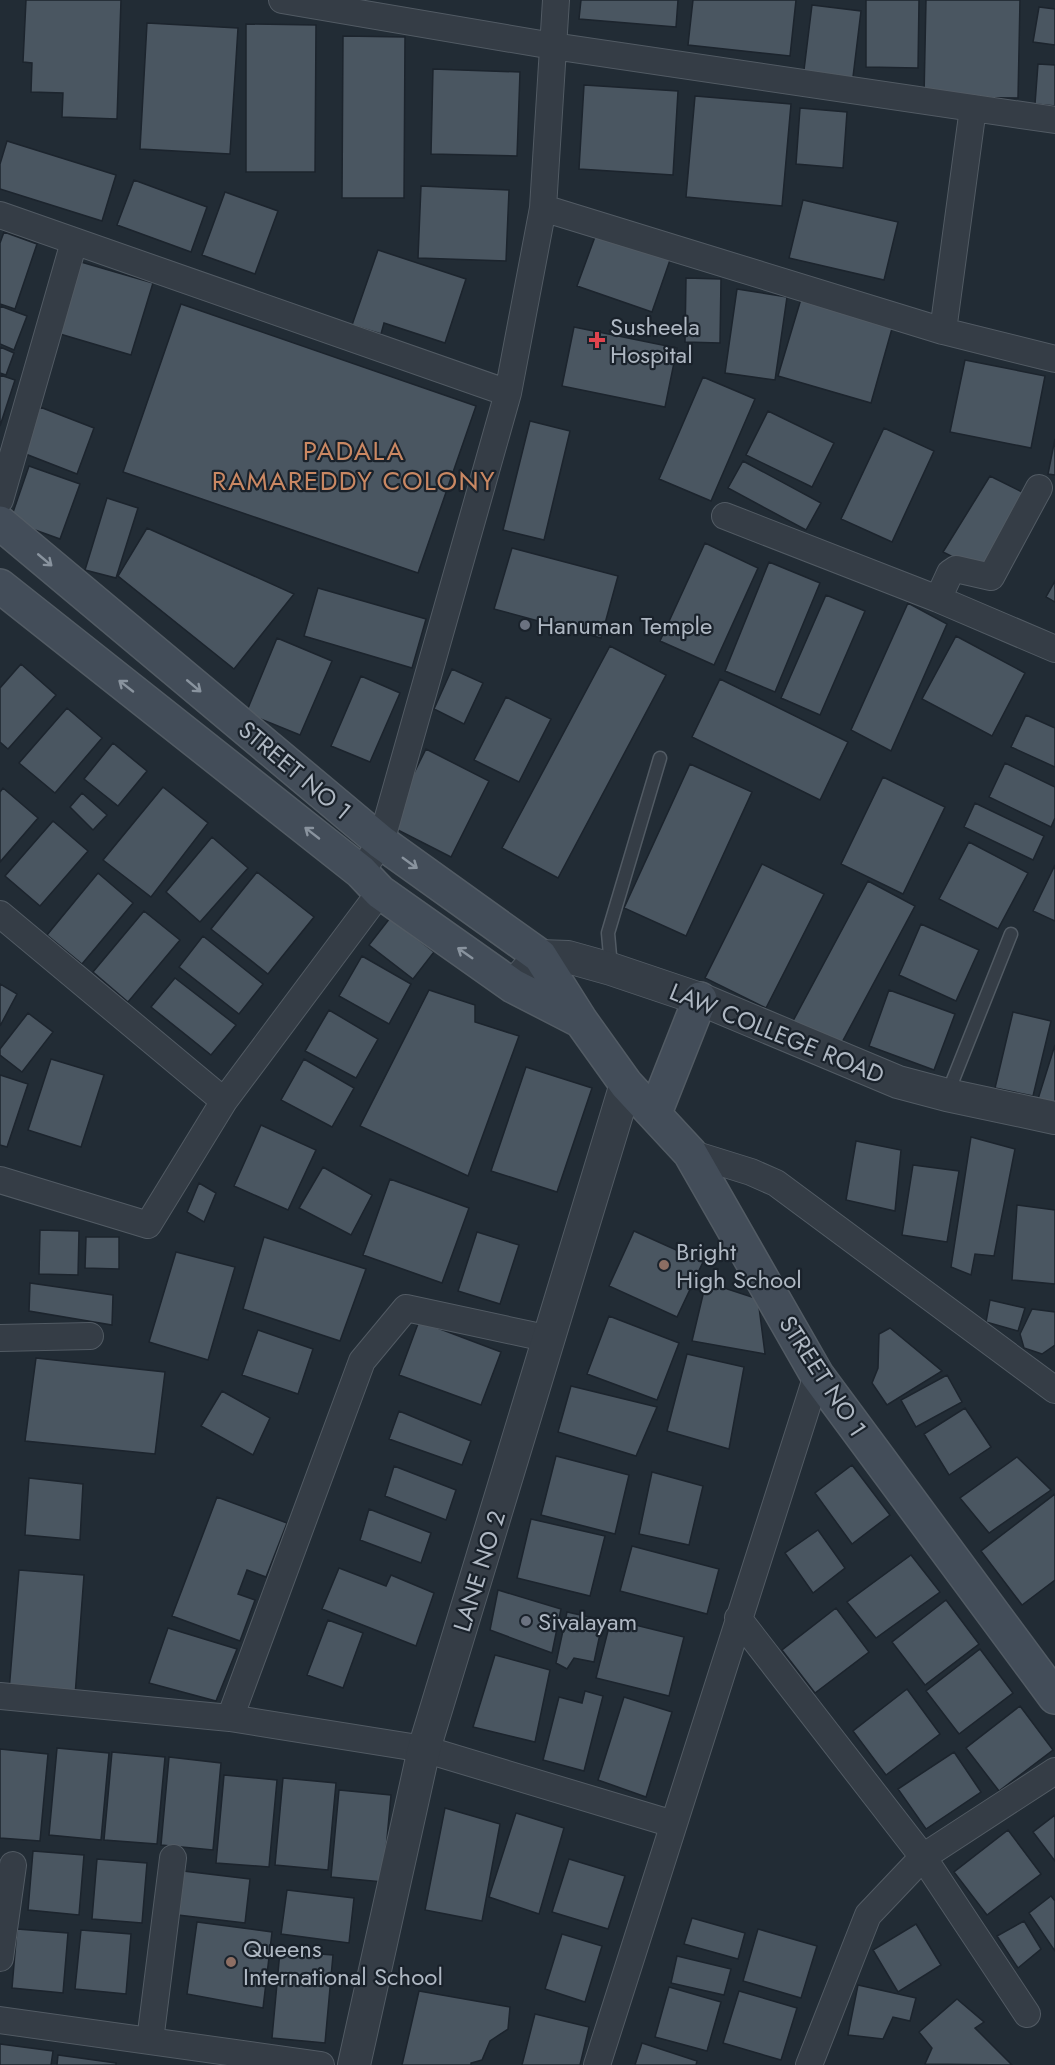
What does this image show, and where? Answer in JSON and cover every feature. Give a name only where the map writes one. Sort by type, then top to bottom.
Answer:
[{"type":"main road","name":"STREET NO 1","points":[[0,523],[381,842],[540,956],[626,1084],[690,1153],[817,1375],[1055,1697]]},
{"type":"main road","name":"STREET NO 1","points":[[0,586],[371,882],[513,987],[581,1020]]},
{"type":"main road","points":[[655,1113],[700,999]]},
{"type":"street","points":[[282,0],[321,3],[553,46],[1055,120]]},
{"type":"street","points":[[0,1180],[148,1225],[225,1101],[371,882],[508,393],[543,208],[556,0]]},
{"type":"street","points":[[944,331],[973,108]]},
{"type":"street","points":[[543,208],[944,331],[1055,359]]},
{"type":"street","points":[[0,215],[508,393]]},
{"type":"street","points":[[0,500],[74,242]]},
{"type":"street","points":[[938,599],[951,573],[956,569],[991,577],[1039,488]]},
{"type":"street","points":[[725,516],[938,599],[1055,649]]},
{"type":"street","points":[[0,914],[225,1101]]},
{"type":"street","points":[[513,987],[540,956]]},
{"type":"street","name":"LAW COLLEGE ROAD","points":[[540,956],[568,957],[700,999],[898,1082],[1055,1118]]},
{"type":"street","name":"LANE NO 2","points":[[354,2065],[424,1749],[626,1084]]},
{"type":"street","points":[[690,1153],[751,1172],[776,1183],[1055,1390]]},
{"type":"street","points":[[230,1718],[362,1362],[406,1308],[550,1340]]},
{"type":"street","points":[[0,1338],[90,1336]]},
{"type":"street","points":[[597,2065],[817,1375]]},
{"type":"street","points":[[738,1618],[923,1857],[1027,2014]]},
{"type":"street","points":[[0,1696],[230,1718],[424,1749],[673,1824]]},
{"type":"street","points":[[809,2065],[867,1915],[923,1857],[1055,1771]]},
{"type":"street","points":[[150,2041],[173,1858]]},
{"type":"street","points":[[0,1958],[13,1865]]},
{"type":"street","points":[[0,2020],[321,2065]]},
{"type":"lane","points":[[611,969],[608,933],[660,758]]},
{"type":"lane","points":[[947,1095],[1011,934]]},
{"type":"building","points":[[26,0],[121,0],[117,119],[62,117],[63,93],[31,92],[32,63],[23,62]]},
{"type":"building","points":[[581,0],[678,0],[676,27],[579,19]]},
{"type":"building","points":[[693,0],[796,0],[790,56],[688,45]]},
{"type":"building","points":[[866,0],[919,0],[918,68],[866,67]]},
{"type":"building","points":[[926,0],[1020,0],[1018,98],[924,97]]},
{"type":"building","points":[[812,5],[861,11],[852,85],[803,78]]},
{"type":"building","points":[[1039,7],[1055,9],[1055,45],[1033,42]]},
{"type":"building","points":[[147,23],[238,28],[230,154],[140,149]]},
{"type":"building","points":[[246,24],[316,25],[315,172],[246,172]]},
{"type":"building","points":[[343,36],[405,37],[404,198],[342,198]]},
{"type":"building","points":[[1038,64],[1055,65],[1055,106],[1035,104]]},
{"type":"building","points":[[433,69],[520,72],[517,156],[431,154]]},
{"type":"building","points":[[584,85],[678,91],[673,175],[579,169]]},
{"type":"building","points":[[695,96],[791,104],[782,206],[686,197]]},
{"type":"building","points":[[800,108],[847,112],[843,168],[796,164]]},
{"type":"building","points":[[7,141],[116,175],[102,221],[0,189],[0,164]]},
{"type":"building","points":[[134,180],[207,207],[191,252],[117,225]]},
{"type":"building","points":[[421,186],[509,190],[506,261],[418,258]]},
{"type":"building","points":[[225,192],[278,211],[255,274],[202,255]]},
{"type":"building","points":[[803,200],[898,222],[884,280],[789,258]]},
{"type":"building","points":[[4,232],[37,244],[15,309],[0,304],[0,243]]},
{"type":"building","points":[[596,234],[670,260],[652,312],[577,286]]},
{"type":"building","points":[[378,250],[466,279],[445,343],[384,323],[381,334],[352,325]]},
{"type":"building","points":[[81,262],[153,283],[131,355],[60,334]]},
{"type":"building","points":[[686,278],[721,279],[720,343],[685,342]]},
{"type":"building","points":[[737,289],[787,297],[775,380],[725,373]]},
{"type":"building","points":[[801,299],[893,325],[871,403],[778,376]]},
{"type":"building","points":[[181,304],[476,406],[418,573],[123,472]]},
{"type":"building","points":[[0,306],[27,316],[14,350],[0,344]]},
{"type":"building","points":[[574,327],[677,348],[665,407],[562,386]]},
{"type":"building","points":[[0,347],[14,353],[6,375],[0,373]]},
{"type":"building","points":[[965,360],[1045,376],[1031,448],[950,432]]},
{"type":"building","points":[[0,375],[15,380],[0,426]]},
{"type":"building","points":[[703,377],[755,399],[711,501],[659,479]]},
{"type":"building","points":[[40,407],[94,428],[77,474],[23,453]]},
{"type":"building","points":[[768,411],[834,443],[812,487],[746,455]]},
{"type":"building","points":[[530,421],[570,431],[544,540],[503,530]]},
{"type":"building","points":[[884,428],[934,451],[892,542],[841,519]]},
{"type":"building","points":[[1055,439],[1055,475],[1048,474]]},
{"type":"building","points":[[743,461],[821,503],[806,530],[728,488]]},
{"type":"building","points":[[29,466],[80,484],[60,539],[10,521]]},
{"type":"building","points":[[990,476],[1024,493],[981,571],[943,552]]},
{"type":"building","points":[[107,498],[138,508],[116,578],[85,570]]},
{"type":"building","points":[[147,528],[294,594],[234,669],[118,576]]},
{"type":"building","points":[[705,543],[758,568],[714,665],[660,641]]},
{"type":"building","points":[[512,548],[618,576],[601,638],[494,609]]},
{"type":"building","points":[[769,562],[820,583],[775,692],[725,671]]},
{"type":"building","points":[[1055,581],[1055,602],[1046,597]]},
{"type":"building","points":[[318,588],[426,619],[412,668],[304,636]]},
{"type":"building","points":[[826,595],[865,611],[820,715],[781,698]]},
{"type":"building","points":[[908,603],[947,624],[891,751],[851,730]]},
{"type":"building","points":[[956,636],[1025,673],[992,736],[922,699]]},
{"type":"building","points":[[277,638],[332,661],[300,735],[246,713]]},
{"type":"building","points":[[610,646],[666,675],[558,878],[502,848]]},
{"type":"building","points":[[21,664],[56,695],[8,749],[0,742],[0,688]]},
{"type":"building","points":[[452,669],[483,683],[464,724],[434,709]]},
{"type":"building","points":[[361,676],[400,693],[370,762],[331,746]]},
{"type":"building","points":[[720,679],[848,742],[820,800],[692,737]]},
{"type":"building","points":[[506,697],[551,719],[519,782],[474,760]]},
{"type":"building","points":[[67,708],[102,738],[55,793],[19,763]]},
{"type":"building","points":[[1026,715],[1055,728],[1055,767],[1011,747]]},
{"type":"building","points":[[113,743],[147,771],[118,806],[84,779]]},
{"type":"building","points":[[426,749],[489,781],[451,857],[388,825]]},
{"type":"building","points":[[1005,763],[1055,787],[1055,818],[1051,827],[989,797]]},
{"type":"building","points":[[690,764],[752,792],[686,936],[624,908]]},
{"type":"building","points":[[883,777],[945,807],[903,894],[841,864]]},
{"type":"building","points":[[163,787],[208,823],[151,897],[103,860]]},
{"type":"building","points":[[3,788],[38,818],[0,862],[0,792]]},
{"type":"building","points":[[82,793],[107,815],[93,830],[70,807]]},
{"type":"building","points":[[975,803],[1044,836],[1033,860],[964,827]]},
{"type":"building","points":[[53,821],[88,851],[40,906],[5,876]]},
{"type":"building","points":[[212,837],[248,868],[200,922],[166,892]]},
{"type":"building","points":[[969,842],[1028,873],[998,929],[939,899]]},
{"type":"building","points":[[762,864],[824,894],[766,1008],[705,978]]},
{"type":"building","points":[[1055,865],[1055,921],[1033,911]]},
{"type":"building","points":[[257,872],[314,917],[268,974],[211,929]]},
{"type":"building","points":[[98,873],[133,903],[82,964],[47,935]]},
{"type":"building","points":[[868,881],[915,906],[840,1046],[793,1021]]},
{"type":"building","points":[[144,911],[180,940],[128,1002],[93,972]]},
{"type":"building","points":[[390,918],[434,952],[413,979],[369,945]]},
{"type":"building","points":[[921,924],[979,950],[956,1001],[899,975]]},
{"type":"building","points":[[203,936],[263,984],[239,1014],[179,967]]},
{"type":"building","points":[[362,956],[411,984],[389,1024],[339,996]]},
{"type":"building","points":[[175,978],[236,1025],[211,1055],[151,1007]]},
{"type":"building","points":[[0,984],[17,994],[0,1026]]},
{"type":"building","points":[[429,990],[475,1005],[475,1022],[519,1036],[468,1176],[360,1126]]},
{"type":"building","points":[[889,990],[955,1014],[934,1070],[869,1046]]},
{"type":"building","points":[[329,1010],[378,1039],[356,1078],[305,1051]]},
{"type":"building","points":[[1013,1012],[1051,1021],[1033,1096],[995,1088]]},
{"type":"building","points":[[28,1013],[53,1032],[22,1072],[0,1055],[0,1049]]},
{"type":"building","points":[[1055,1045],[1055,1104],[1038,1099]]},
{"type":"building","points":[[51,1059],[104,1075],[81,1147],[28,1130]]},
{"type":"building","points":[[304,1059],[354,1088],[332,1127],[281,1100]]},
{"type":"building","points":[[526,1067],[592,1088],[557,1192],[491,1171]]},
{"type":"building","points":[[0,1075],[28,1084],[7,1147],[0,1145]]},
{"type":"building","points":[[261,1125],[316,1150],[288,1210],[234,1186]]},
{"type":"building","points":[[971,1137],[1015,1149],[994,1256],[975,1254],[971,1275],[951,1267]]},
{"type":"building","points":[[856,1141],[901,1150],[895,1211],[846,1200]]},
{"type":"building","points":[[913,1165],[959,1171],[947,1242],[902,1235]]},
{"type":"building","points":[[323,1167],[372,1195],[351,1235],[299,1208]]},
{"type":"building","points":[[390,1179],[469,1208],[442,1283],[363,1255]]},
{"type":"building","points":[[199,1183],[216,1193],[204,1222],[187,1212]]},
{"type":"building","points":[[1017,1205],[1055,1210],[1055,1284],[1012,1280]]},
{"type":"building","points":[[40,1230],[79,1231],[78,1275],[39,1274]]},
{"type":"building","points":[[634,1231],[703,1262],[677,1317],[609,1286]]},
{"type":"building","points":[[477,1232],[519,1245],[500,1304],[458,1291]]},
{"type":"building","points":[[86,1237],[119,1237],[119,1269],[85,1268]]},
{"type":"building","points":[[264,1237],[366,1269],[340,1341],[243,1309]]},
{"type":"building","points":[[176,1252],[235,1267],[208,1360],[149,1342]]},
{"type":"building","points":[[706,1282],[758,1299],[765,1354],[692,1341]]},
{"type":"building","points":[[30,1283],[113,1295],[112,1325],[29,1311]]},
{"type":"building","points":[[990,1300],[1025,1308],[1018,1331],[986,1322]]},
{"type":"building","points":[[1032,1309],[1055,1312],[1055,1345],[1042,1354],[1024,1348],[1020,1334]]},
{"type":"building","points":[[609,1316],[679,1343],[657,1400],[587,1374]]},
{"type":"building","points":[[419,1321],[501,1352],[481,1405],[399,1375]]},
{"type":"building","points":[[890,1328],[942,1371],[887,1405],[872,1383],[878,1368],[879,1334]]},
{"type":"building","points":[[258,1330],[313,1349],[298,1394],[242,1375]]},
{"type":"building","points":[[687,1354],[744,1367],[729,1449],[667,1431]]},
{"type":"building","points":[[36,1358],[165,1372],[155,1454],[25,1441]]},
{"type":"building","points":[[947,1375],[962,1402],[916,1427],[901,1400]]},
{"type":"building","points":[[571,1386],[657,1407],[636,1456],[558,1432]]},
{"type":"building","points":[[222,1391],[270,1418],[253,1455],[201,1426]]},
{"type":"building","points":[[965,1408],[991,1447],[949,1475],[924,1434]]},
{"type":"building","points":[[399,1411],[471,1441],[462,1465],[389,1439]]},
{"type":"building","points":[[556,1456],[629,1475],[615,1534],[541,1515]]},
{"type":"building","points":[[1017,1457],[1051,1490],[989,1533],[960,1498]]},
{"type":"building","points":[[852,1465],[890,1515],[852,1544],[815,1493]]},
{"type":"building","points":[[394,1466],[456,1490],[446,1520],[385,1496]]},
{"type":"building","points":[[652,1472],[703,1486],[689,1545],[639,1534]]},
{"type":"building","points":[[29,1478],[83,1484],[80,1540],[25,1535]]},
{"type":"building","points":[[1055,1494],[1055,1580],[1022,1605],[981,1551]]},
{"type":"building","points":[[217,1497],[287,1523],[266,1577],[247,1570],[238,1594],[255,1600],[240,1641],[172,1616]]},
{"type":"building","points":[[369,1509],[431,1533],[421,1563],[360,1540]]},
{"type":"building","points":[[531,1519],[605,1536],[590,1596],[517,1578]]},
{"type":"building","points":[[818,1530],[845,1568],[813,1593],[785,1553]]},
{"type":"building","points":[[632,1546],[719,1569],[707,1614],[620,1591]]},
{"type":"building","points":[[911,1555],[940,1592],[876,1638],[847,1602]]},
{"type":"building","points":[[339,1568],[386,1586],[391,1575],[434,1593],[416,1646],[322,1609]]},
{"type":"building","points":[[19,1570],[84,1575],[75,1696],[9,1691]]},
{"type":"building","points":[[498,1590],[561,1609],[552,1653],[490,1630]]},
{"type":"building","points":[[946,1600],[979,1644],[925,1685],[892,1642]]},
{"type":"building","points":[[836,1608],[869,1652],[815,1693],[782,1650]]},
{"type":"building","points":[[567,1612],[603,1620],[594,1662],[574,1658],[567,1669],[556,1663]]},
{"type":"building","points":[[611,1619],[684,1637],[669,1696],[596,1678]]},
{"type":"building","points":[[328,1620],[363,1633],[343,1688],[307,1675]]},
{"type":"building","points":[[168,1628],[237,1649],[216,1701],[149,1683]]},
{"type":"building","points":[[980,1649],[1013,1693],[959,1734],[926,1691]]},
{"type":"building","points":[[495,1655],[550,1670],[535,1742],[473,1727]]},
{"type":"building","points":[[907,1689],[940,1734],[886,1775],[853,1731]]},
{"type":"building","points":[[585,1691],[603,1696],[584,1771],[543,1760],[559,1697],[582,1703]]},
{"type":"building","points":[[624,1697],[672,1712],[646,1797],[598,1780]]},
{"type":"building","points":[[1020,1706],[1053,1750],[999,1791],[966,1748]]},
{"type":"building","points":[[57,1748],[109,1753],[101,1840],[49,1835]]},
{"type":"building","points":[[0,1749],[48,1754],[40,1841],[0,1838]]},
{"type":"building","points":[[112,1752],[165,1757],[157,1844],[104,1840]]},
{"type":"building","points":[[954,1752],[981,1792],[926,1829],[898,1789]]},
{"type":"building","points":[[169,1757],[221,1763],[213,1850],[161,1845]]},
{"type":"building","points":[[224,1775],[277,1780],[269,1867],[216,1863]]},
{"type":"building","points":[[283,1778],[336,1783],[328,1870],[275,1865]]},
{"type":"building","points":[[339,1790],[391,1795],[383,1882],[331,1877]]},
{"type":"building","points":[[445,1808],[500,1824],[482,1921],[425,1910]]},
{"type":"building","points":[[516,1813],[564,1828],[539,1914],[489,1897]]},
{"type":"building","points":[[1055,1815],[1055,1861],[1033,1832]]},
{"type":"building","points":[[1008,1830],[1041,1874],[987,1915],[954,1872]]},
{"type":"building","points":[[33,1851],[84,1855],[79,1915],[28,1910]]},
{"type":"building","points":[[97,1859],[147,1863],[142,1923],[92,1919]]},
{"type":"building","points":[[569,1859],[625,1876],[608,1929],[552,1912]]},
{"type":"building","points":[[183,1871],[250,1879],[245,1923],[178,1915]]},
{"type":"building","points":[[287,1890],[354,1898],[349,1943],[281,1934]]},
{"type":"building","points":[[1051,1896],[1055,1901],[1055,1951],[1029,1913]]},
{"type":"building","points":[[692,1918],[745,1933],[738,1959],[684,1944]]},
{"type":"building","points":[[1024,1921],[1041,1949],[1018,1968],[997,1936]]},
{"type":"building","name":"Queens International School","points":[[197,1922],[272,1932],[263,2008],[187,1994]]},
{"type":"building","points":[[916,1924],[941,1965],[898,1992],[873,1950]]},
{"type":"building","points":[[17,1929],[68,1933],[63,1993],[12,1988]]},
{"type":"building","points":[[758,1929],[817,1946],[801,1998],[743,1981]]},
{"type":"building","points":[[81,1930],[131,1934],[126,1994],[75,1989]]},
{"type":"building","points":[[562,1934],[602,1946],[585,2002],[545,1989]]},
{"type":"building","points":[[280,1951],[333,1955],[325,2043],[272,2038]]},
{"type":"building","points":[[677,1956],[731,1969],[724,1995],[671,1983]]},
{"type":"building","points":[[858,1985],[916,1998],[910,2021],[893,2017],[883,2039],[848,2035]]},
{"type":"building","points":[[669,1987],[721,2002],[707,2051],[655,2037]]},
{"type":"building","points":[[419,1991],[510,2007],[508,2029],[490,2041],[482,2060],[471,2063],[471,2065],[402,2065]]},
{"type":"building","points":[[739,1991],[797,2008],[781,2060],[723,2043]]},
{"type":"building","points":[[957,1999],[984,2022],[975,2028],[1012,2065],[925,2064],[932,2048],[919,2032]]},
{"type":"building","points":[[535,2014],[589,2027],[580,2065],[522,2065]]},
{"type":"building","points":[[642,2043],[697,2061],[696,2065],[635,2065]]},
{"type":"building","points":[[0,2044],[53,2051],[51,2065],[0,2065]]},
{"type":"building","points":[[58,2055],[116,2063],[116,2065],[57,2065]]},
{"type":"place","name":"Susheela Hospital","points":[[597,340]]},
{"type":"place","name":"Hanuman Temple","points":[[525,625]]},
{"type":"place","name":"Bright High School","points":[[664,1265]]},
{"type":"place","name":"Sivalayam","points":[[526,1621]]},
{"type":"place","name":"Queens International School","points":[[231,1962]]},
{"type":"district","name":"PADALA RAMAREDDY COLONY","points":[[354,466]]}]
